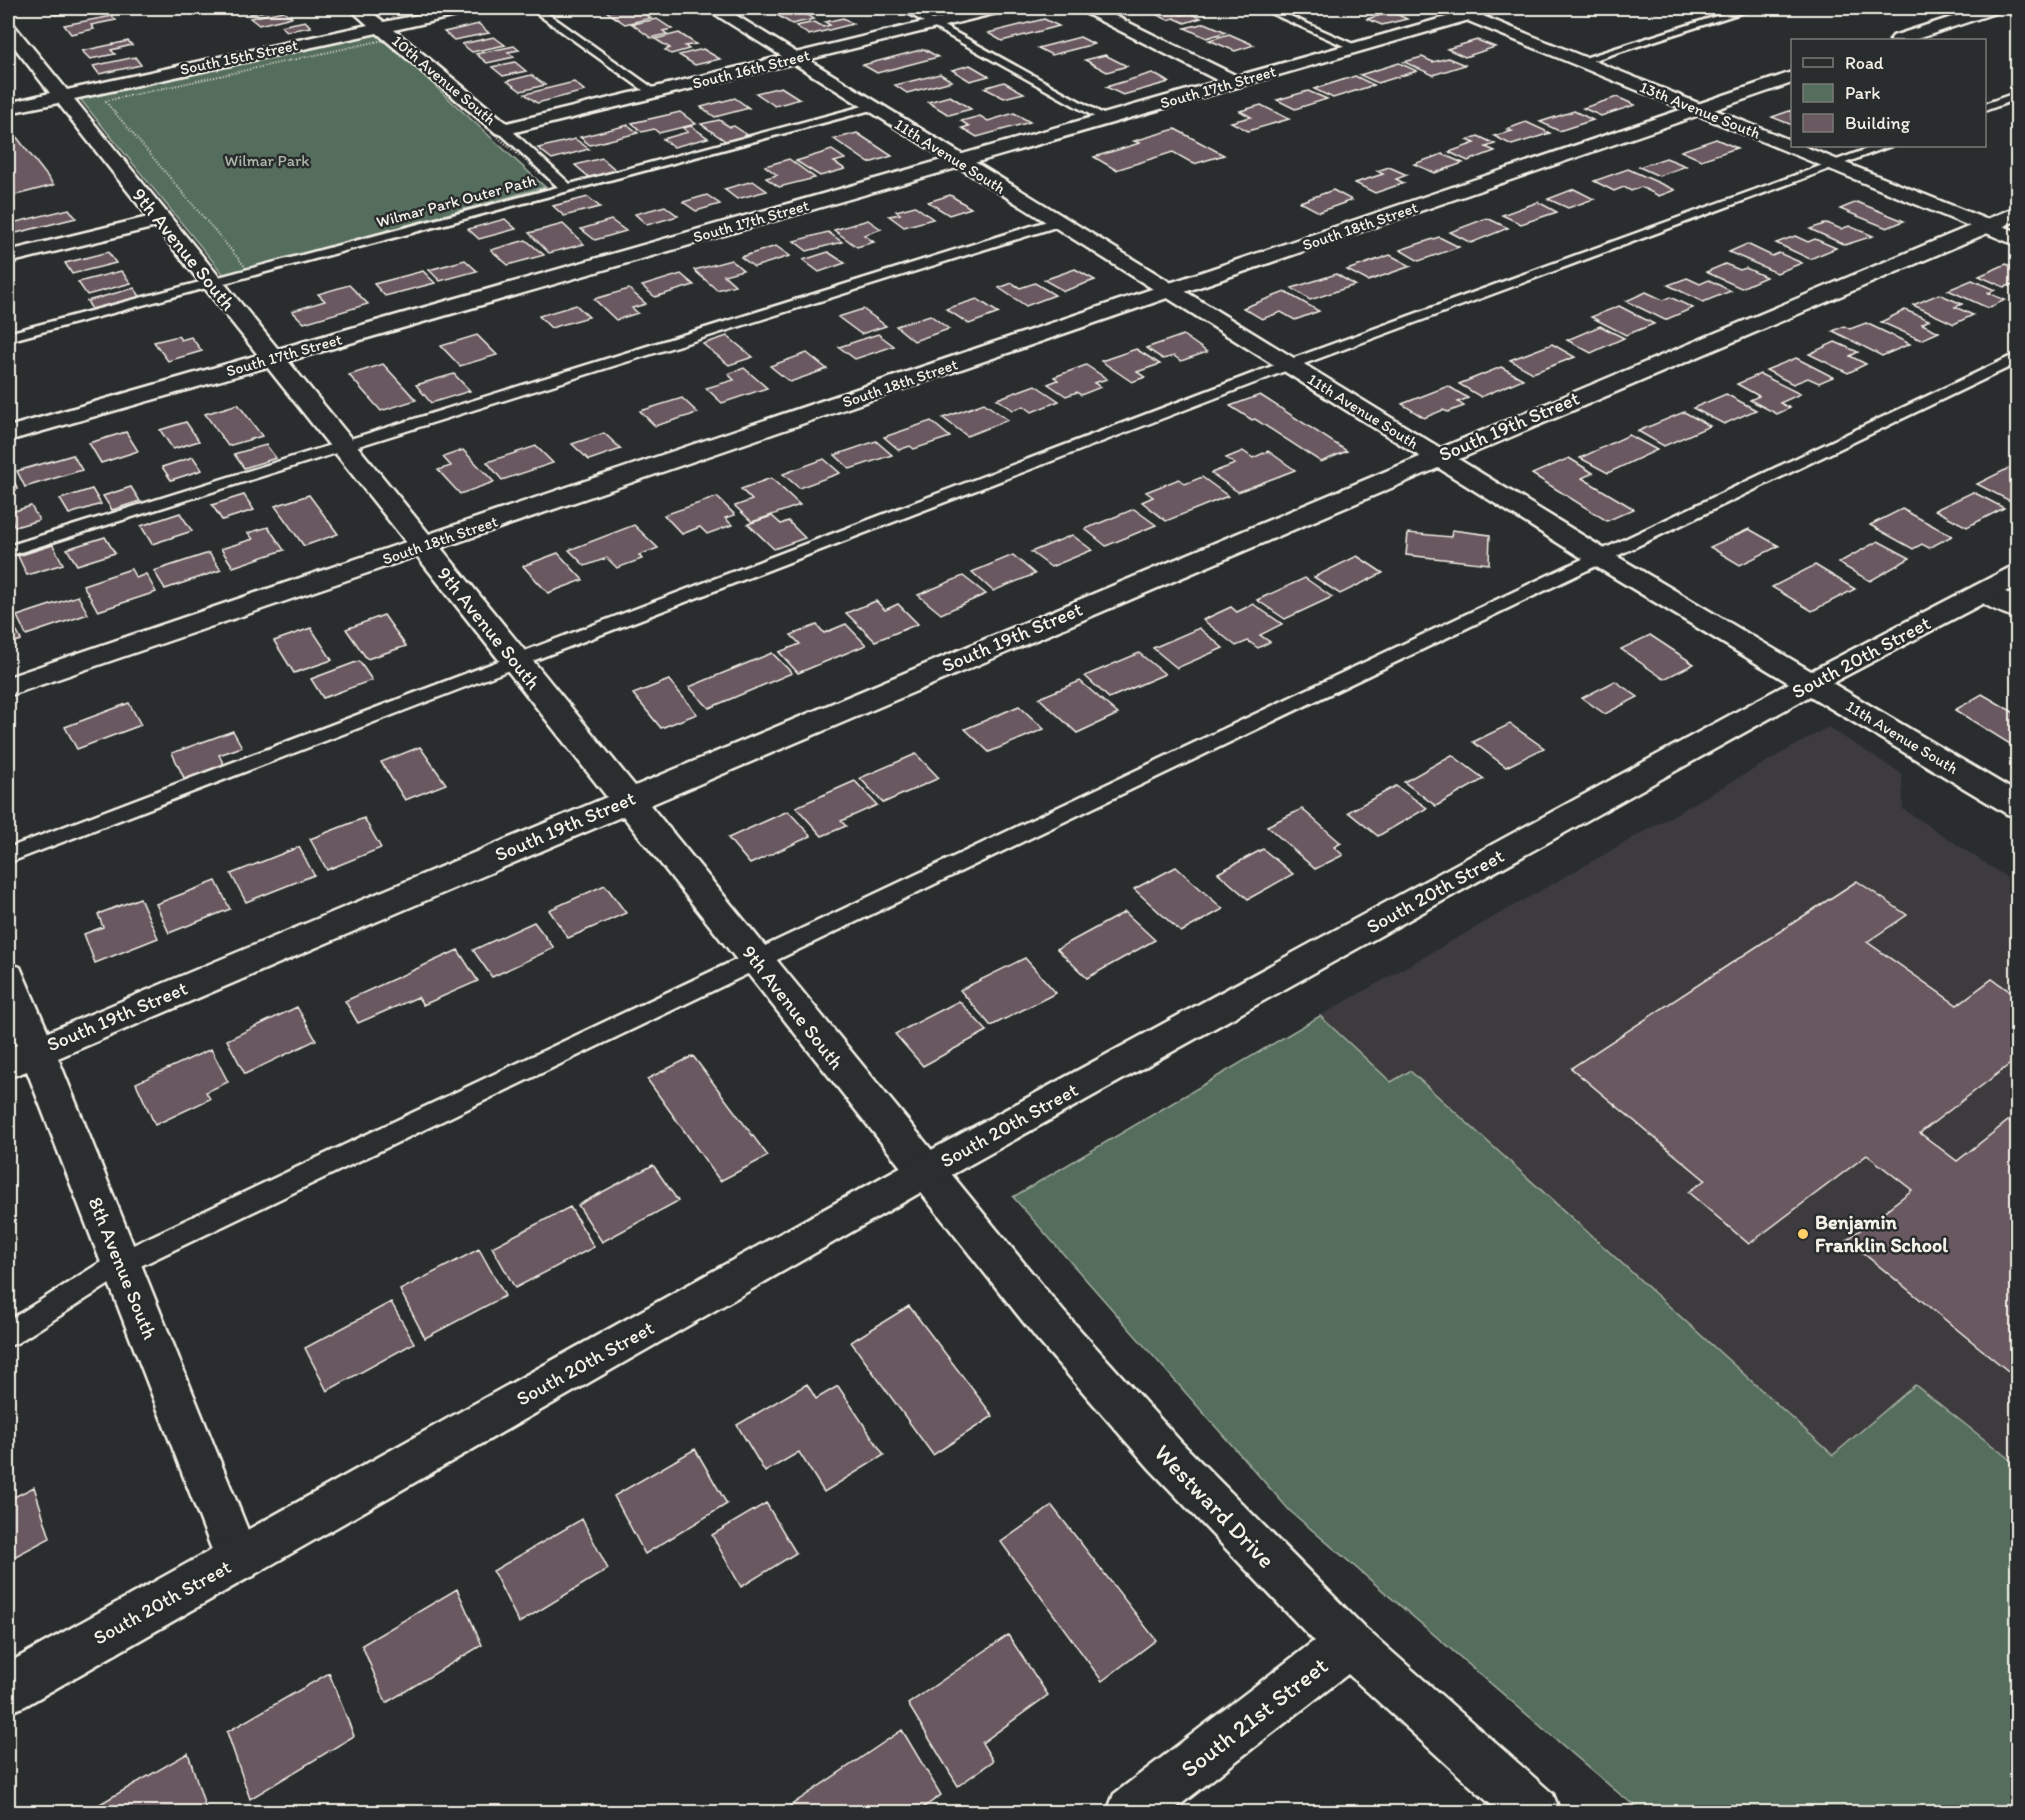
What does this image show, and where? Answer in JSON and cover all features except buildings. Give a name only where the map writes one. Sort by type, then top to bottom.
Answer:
[{"type":"street","name":"10th Avenue South","points":[[357,8],[503,129]]},
{"type":"street","name":"South 15th Street","points":[[8,108],[471,8]]},
{"type":"street","name":"11th Avenue South","points":[[713,8],[1599,557],[2018,807]]},
{"type":"street","name":"South 16th Street","points":[[503,129],[999,8]]},
{"type":"street","points":[[1087,8],[1235,82]]},
{"type":"street","name":"South 17th Street","points":[[8,434],[1355,48],[1459,11],[1494,8]]},
{"type":"street","points":[[1902,39],[1995,8]]},
{"type":"street","name":"13th Avenue South","points":[[1459,11],[2018,240]]},
{"type":"street","name":"9th Avenue South","points":[[8,29],[516,660],[924,1172]]},
{"type":"street","name":"South 18th Street","points":[[8,687],[1791,77]]},
{"type":"street","name":"South 19th Street","points":[[22,1057],[2018,212]]},
{"type":"street","points":[[8,257],[160,220]]},
{"type":"street","name":"South 20th Street","points":[[8,1689],[924,1172],[1811,683],[2018,574]]},
{"type":"street","points":[[1985,592],[2018,610]]},
{"type":"street","name":"8th Avenue South","points":[[8,976],[22,1057],[121,1263],[238,1560]]},
{"type":"street","name":"Westward Drive","points":[[924,1172],[1050,1325],[1165,1455],[1348,1644],[1535,1812]]},
{"type":"street","name":"South 21st Street","points":[[1132,1812],[1348,1644]]},
{"type":"lane","points":[[534,8],[654,93]]},
{"type":"lane","points":[[904,8],[1106,119]]},
{"type":"lane","points":[[1264,8],[1355,48]]},
{"type":"lane","points":[[1581,61],[1751,8]]},
{"type":"lane","points":[[1986,107],[2018,95]]},
{"type":"lane","points":[[8,337],[871,107]]},
{"type":"lane","points":[[503,129],[566,187]]},
{"type":"lane","points":[[8,856],[1288,365],[1882,147]]},
{"type":"lane","points":[[8,551],[1057,222]]},
{"type":"lane","points":[[8,1335],[121,1263],[2018,357]]},
{"type":"path","name":"Wilmar Park Outer Path","points":[[384,40],[555,186],[248,270],[105,101],[384,40]]},
{"type":"shaded area","name":"Benjamin Franklin School","points":[[1828,727],[1902,774],[1903,809],[2017,884],[2017,1465],[1915,1385],[1833,1455],[1410,1071],[1391,1082],[1320,1016]]},
{"type":"green space","name":"Wilmar Park","points":[[378,34],[545,187],[224,275],[80,99]]},
{"type":"green space","points":[[1320,1016],[1391,1082],[1410,1071],[1833,1455],[1915,1385],[2017,1465],[2017,1812],[1645,1812],[1623,1797],[1290,1511],[1013,1197]]},
{"type":"place","name":"Benjamin Franklin School","points":[[1803,1234]]}]
